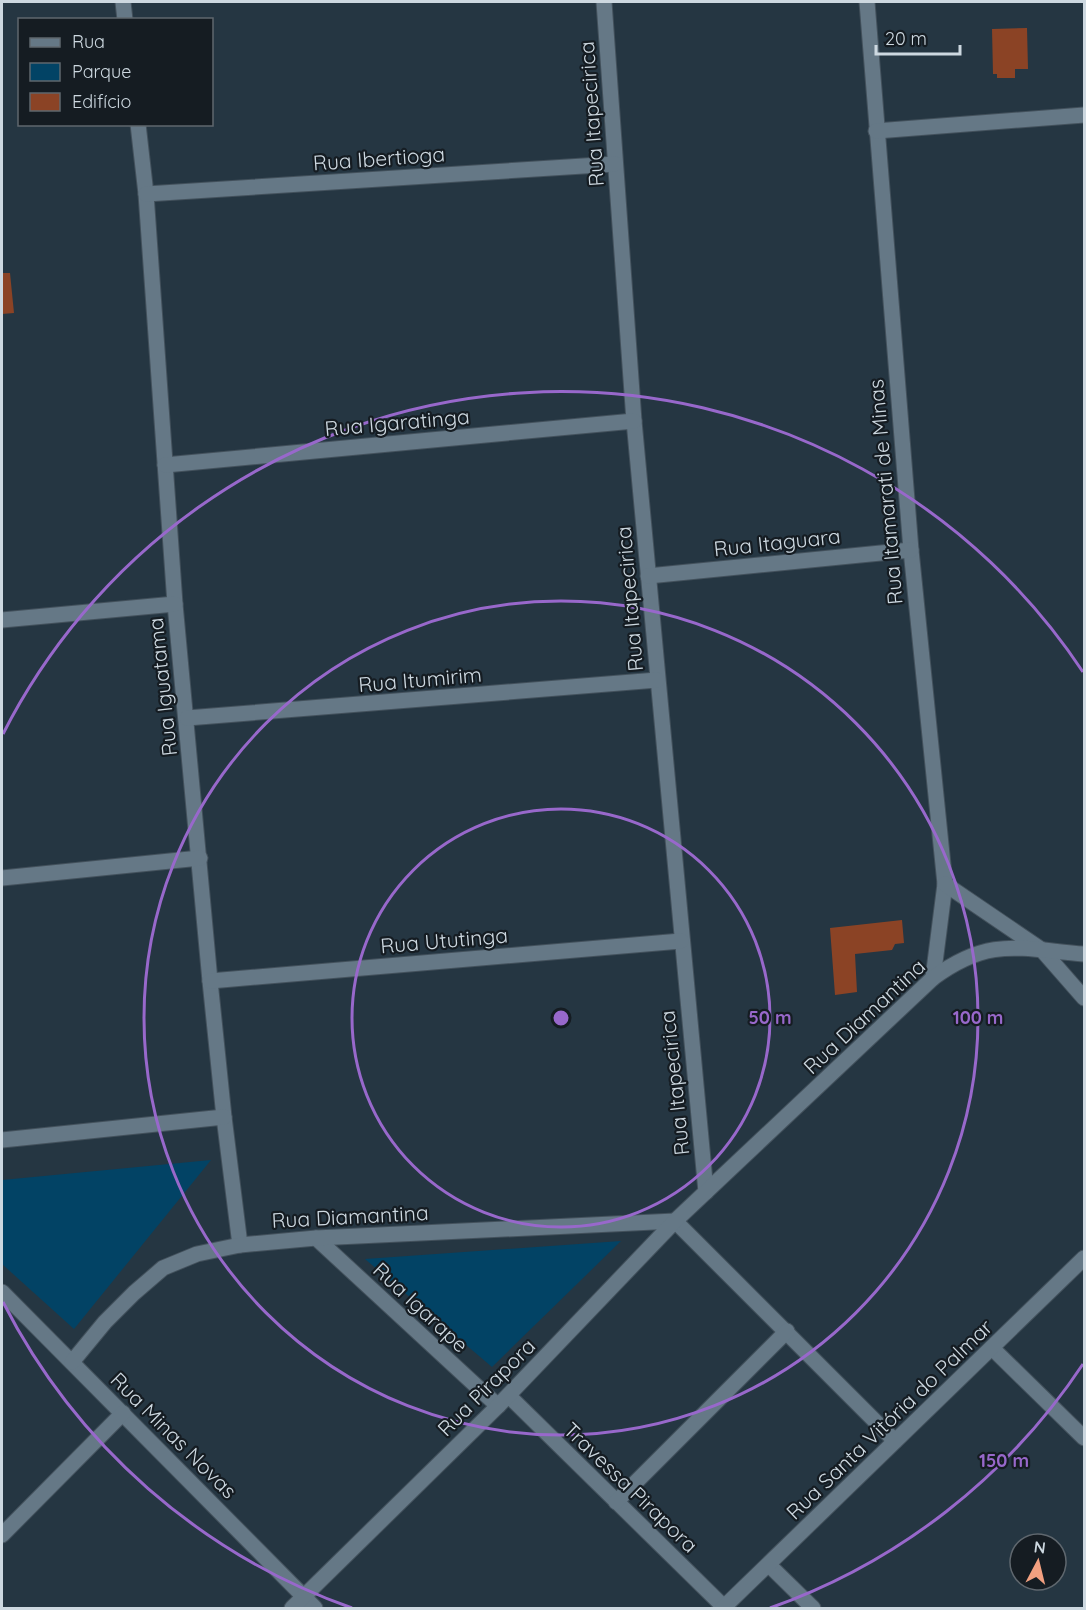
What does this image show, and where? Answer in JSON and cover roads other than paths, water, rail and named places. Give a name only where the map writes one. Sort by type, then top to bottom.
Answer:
[{"type":"street","points":[[123,2],[125,18]]},
{"type":"street","name":"Rua Itapecirica","points":[[604,2],[634,421],[706,1192]]},
{"type":"street","name":"Rua Itamarati de Minas","points":[[867,2],[910,550],[945,884],[933,978]]},
{"type":"street","points":[[876,131],[1084,115]]},
{"type":"street","name":"Rua Iguatama","points":[[138,126],[146,194],[175,604],[210,981],[240,1245]]},
{"type":"street","name":"Rua Ibertioga","points":[[146,194],[615,164]]},
{"type":"street","name":"Rua Igaratinga","points":[[165,465],[634,421]]},
{"type":"street","name":"Rua Itaguara","points":[[648,576],[910,550]]},
{"type":"street","points":[[2,620],[175,604]]},
{"type":"street","name":"Rua Itumirim","points":[[187,718],[657,680]]},
{"type":"street","points":[[2,878],[200,858]]},
{"type":"street","points":[[945,884],[1042,950],[1084,998]]},
{"type":"street","name":"Rua Ututinga","points":[[210,981],[681,941]]},
{"type":"street","name":"Rua Diamantina","points":[[706,1192],[933,978],[951,965],[987,950],[1023,947],[1084,954]]},
{"type":"street","points":[[2,1140],[224,1116]]},
{"type":"street","name":"Rua Pirapora","points":[[292,1608],[503,1401],[675,1221],[706,1192]]},
{"type":"street","points":[[675,1221],[895,1441]]},
{"type":"street","name":"Rua Diamantina","points":[[72,1362],[105,1322],[163,1268],[197,1254],[240,1245],[316,1238],[675,1221]]},
{"type":"street","name":"Rua Igarape","points":[[316,1238],[503,1401]]},
{"type":"street","name":"Rua Santa Vitória do Palmar","points":[[723,1608],[1084,1258]]},
{"type":"street","name":"Rua Minas Novas","points":[[2,1292],[315,1608]]},
{"type":"street","points":[[616,1502],[787,1331]]},
{"type":"street","points":[[992,1348],[1084,1438]]},
{"type":"street","name":"Travessa Pirapora","points":[[503,1401],[616,1502],[723,1608]]},
{"type":"street","points":[[2,1534],[123,1413]]},
{"type":"street","points":[[769,1565],[813,1608]]}]
